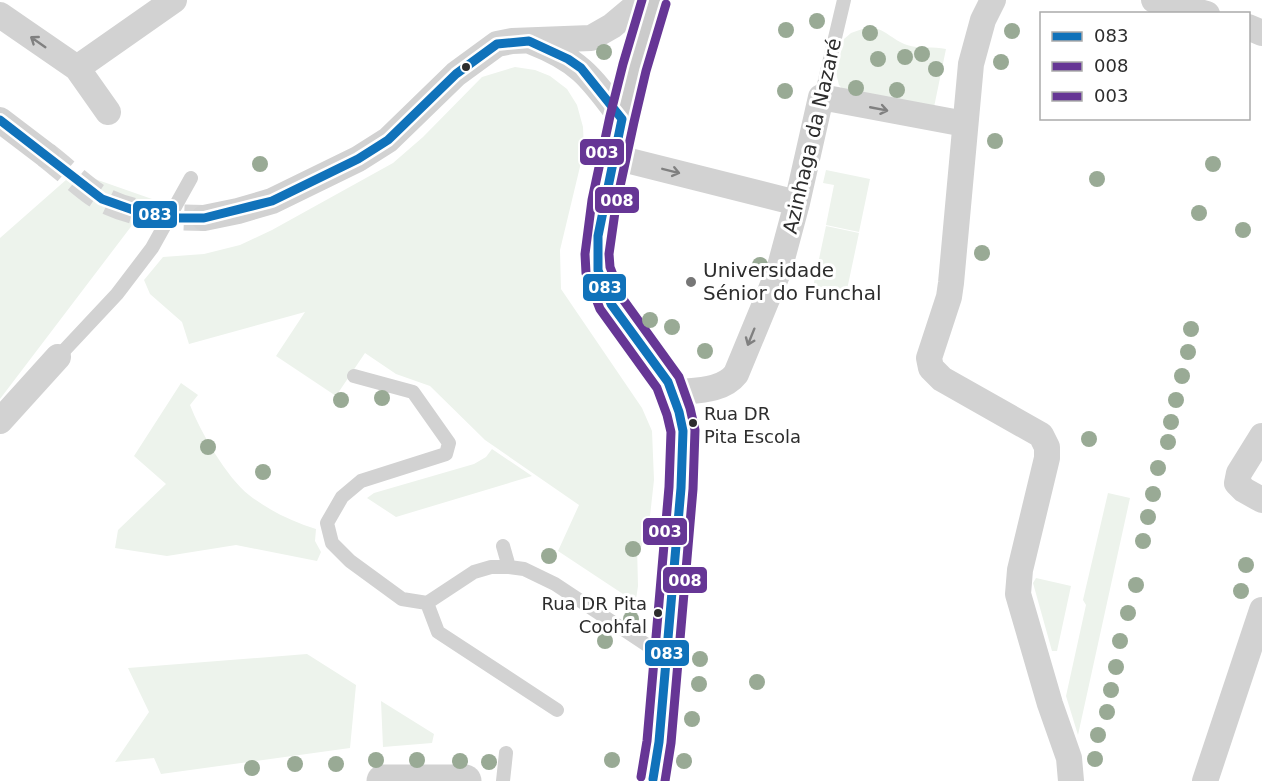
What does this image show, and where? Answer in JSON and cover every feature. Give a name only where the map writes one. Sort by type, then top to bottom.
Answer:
[{"type":"main road","points":[[652,780],[666,658],[683,431],[668,382],[611,304],[598,270],[598,236],[622,119],[655,0]]},
{"type":"street","points":[[77,68],[174,0]]},
{"type":"street","points":[[204,218],[273,201],[358,159],[388,140],[456,74],[497,44],[591,38],[612,26],[643,0]]},
{"type":"street","points":[[993,0],[983,20],[971,64],[949,297],[930,353],[929,363],[935,374],[942,380],[1041,435],[1047,447],[1044,471],[1020,570],[1018,594],[1050,704],[1069,758],[1071,781]]},
{"type":"street","points":[[1154,0],[1199,12]]},
{"type":"street","points":[[0,15],[77,68],[108,112]]},
{"type":"street","points":[[529,41],[553,50],[581,68],[622,119]]},
{"type":"street","points":[[821,97],[965,124]]},
{"type":"street","name":"Azinhaga da Nazaré","points":[[673,393],[722,386],[736,374],[779,270],[821,97]]},
{"type":"street","points":[[0,120],[46,155]]},
{"type":"street","points":[[614,157],[797,203]]},
{"type":"street","points":[[0,421],[58,357]]},
{"type":"street","points":[[1262,436],[1239,473],[1238,483],[1244,490],[1262,500]]},
{"type":"street","points":[[1205,781],[1262,610]]},
{"type":"street","points":[[383,781],[465,781]]},
{"type":"lane","name":"Azinhaga da Nazaré","points":[[821,97],[844,0]]},
{"type":"lane","points":[[58,357],[117,294],[152,248],[190,178]]},
{"type":"lane","points":[[354,376],[413,392],[448,443],[446,454],[359,475],[342,497],[327,523],[332,543],[354,556],[402,599],[427,603],[474,572],[491,567],[524,569],[555,584],[666,658]]},
{"type":"lane","points":[[503,546],[509,567]]},
{"type":"lane","points":[[427,603],[438,632],[557,710]]},
{"type":"lane","points":[[503,781],[506,753]]},
{"type":"shaded area","points":[[868,27],[884,32],[907,45],[946,49],[933,112],[846,93],[839,85],[836,73],[844,39],[851,33]]},
{"type":"shaded area","points":[[515,67],[535,70],[550,76],[567,89],[577,105],[583,127],[584,150],[560,250],[561,289],[642,408],[652,431],[654,480],[650,516],[641,548],[637,546],[638,586],[634,613],[625,608],[623,594],[558,551],[579,505],[485,440],[430,386],[396,374],[365,353],[336,396],[276,356],[305,312],[189,344],[182,322],[150,294],[144,280],[163,257],[204,254],[240,245],[272,230],[393,163],[423,137],[482,77]]},
{"type":"shaded area","points":[[826,170],[870,179],[859,232],[826,225],[834,185],[823,183]]},
{"type":"shaded area","points":[[75,172],[152,199],[0,399],[0,238]]},
{"type":"shaded area","points":[[826,226],[859,233],[845,299],[812,292]]},
{"type":"shaded area","points":[[181,383],[198,395],[190,405],[195,416],[215,453],[241,487],[272,511],[316,529],[315,541],[321,552],[317,561],[236,545],[167,556],[115,548],[118,530],[166,484],[134,456]]},
{"type":"shaded area","points":[[492,449],[532,476],[396,517],[367,498],[374,493],[474,464],[486,457]]},
{"type":"shaded area","points":[[1108,493],[1130,498],[1078,735],[1066,696],[1086,605],[1083,600]]},
{"type":"shaded area","points":[[1036,578],[1071,586],[1057,651],[1052,651],[1033,583]]},
{"type":"shaded area","points":[[307,654],[356,685],[350,748],[161,774],[154,758],[115,762],[149,712],[128,668]]},
{"type":"shaded area","points":[[381,701],[434,734],[432,743],[383,747]]},
{"type":"tunnel","points":[[46,155],[102,199],[126,209],[152,214],[204,218]]},
{"type":"transit line","name":"003","points":[[641,777],[647,741],[669,487],[671,432],[657,388],[600,309],[586,273],[585,254],[592,200],[610,116],[642,0]]},
{"type":"transit line","name":"008","points":[[665,781],[671,743],[693,489],[695,430],[679,377],[622,298],[610,267],[609,254],[616,205],[634,122],[666,4]]},
{"type":"transit line","name":"083","points":[[0,120],[102,199],[139,212],[176,218],[204,218],[272,201],[358,159],[388,140],[456,74],[497,44],[529,41],[568,59],[581,68],[622,119]]},
{"type":"transit line","name":"083","points":[[622,119],[598,236],[598,270],[611,304],[668,382],[683,431],[681,488],[659,742],[653,779]]},
{"type":"place","name":"Universidade Sénior do Funchal","points":[[691,282]]},
{"type":"place","name":"Rua DR Pita Escola","points":[[693,423]]},
{"type":"place","name":"Rua DR Pita Coohfal","points":[[658,613]]}]
